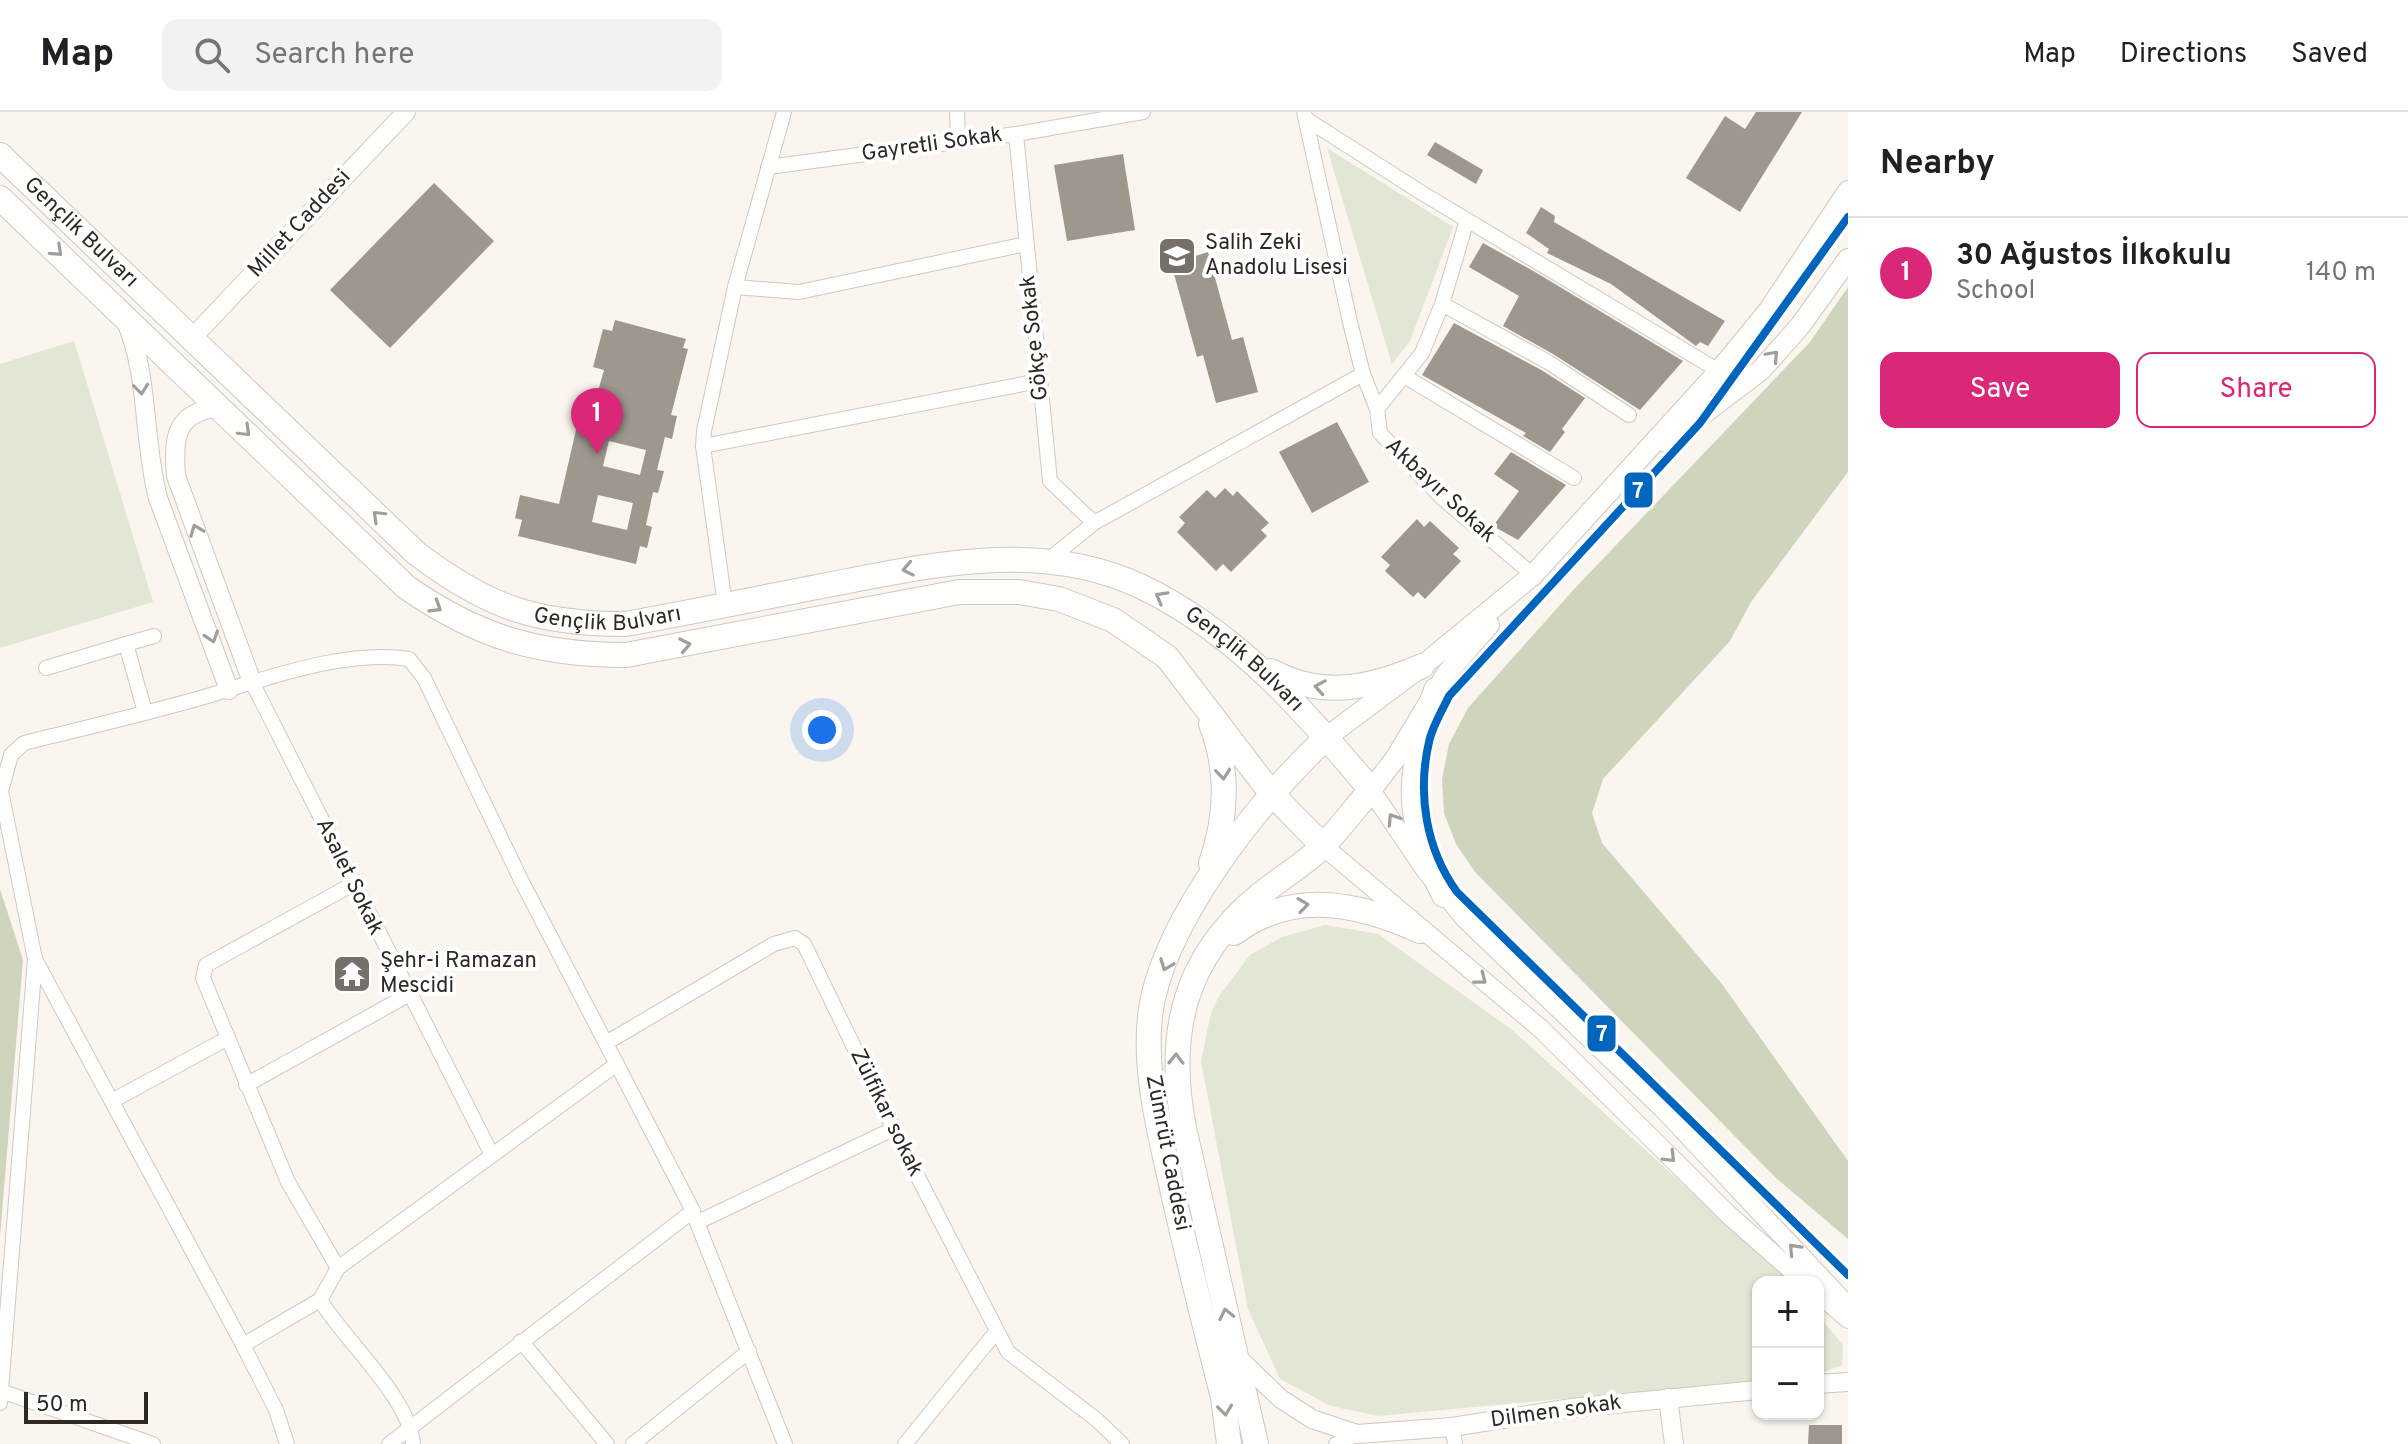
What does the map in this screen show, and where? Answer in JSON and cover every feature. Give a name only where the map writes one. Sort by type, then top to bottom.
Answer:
[{"type":"highway","name":"Gençlik Bulvarı","points":[[0,155],[416,553],[476,595],[508,608],[577,624],[625,624],[949,562],[1047,561],[1106,573],[1142,586],[1198,620],[1250,659],[1327,737],[1371,790]]},
{"type":"highway","name":"Gençlik Bulvarı","points":[[0,198],[406,587],[478,631],[530,648],[578,655],[626,655],[959,592],[989,590],[1059,599],[1087,608],[1143,637],[1185,676],[1271,793],[1323,846]]},
{"type":"highway","points":[[1250,659],[1282,677],[1332,689],[1378,685],[1422,666]]},
{"type":"highway","points":[[1185,676],[1212,726],[1223,770],[1223,820],[1200,895]]},
{"type":"highway","points":[[1436,690],[1417,747],[1413,789],[1419,836],[1444,895]]},
{"type":"highway","name":"Zümrüt Caddesi","points":[[1229,1444],[1223,1397],[1183,1237],[1149,1068],[1150,1014],[1181,930],[1200,895],[1271,793],[1327,737]]},
{"type":"highway","points":[[1256,1444],[1178,1096],[1177,1045],[1185,1000],[1218,937],[1236,917],[1323,846],[1371,790]]},
{"type":"highway","points":[[1195,977],[1236,931],[1255,919],[1289,907],[1309,903],[1358,908],[1420,931]]},
{"type":"main road","name":"Millet Caddesi","points":[[193,337],[406,112]]},
{"type":"main road","points":[[1848,191],[1769,310],[1719,371],[1517,591],[1436,690],[1395,759],[1371,790],[1444,895],[1663,1109],[1848,1306]]},
{"type":"main road","points":[[1624,473],[1761,370],[1800,326],[1848,259]]},
{"type":"main road","points":[[123,314],[137,346],[150,467],[158,498],[229,690]]},
{"type":"main road","points":[[219,407],[197,410],[184,421],[173,443],[176,476],[252,682]]},
{"type":"main road","points":[[1327,737],[1517,591]]},
{"type":"main road","points":[[1323,846],[1420,931],[1540,1028],[1730,1216],[1798,1276]]},
{"type":"main road","points":[[1824,1298],[1848,1319]]},
{"type":"main road","name":"Dilmen sokak","points":[[1236,1356],[1281,1399],[1312,1419],[1357,1434],[1454,1436],[1668,1398],[1752,1391]]},
{"type":"main road","points":[[1824,1384],[1848,1382]]},
{"type":"main road","points":[[1668,1398],[1674,1444]]},
{"type":"street","points":[[725,605],[703,446],[735,287],[784,112]]},
{"type":"street","points":[[957,112],[958,142]]},
{"type":"street","name":"Gayretli Sokak","points":[[768,167],[1016,134],[1143,112]]},
{"type":"street","points":[[1305,116],[1467,220],[1719,371]]},
{"type":"street","name":"Akbayır Sokak","points":[[1305,116],[1363,374],[1377,409],[1380,433],[1398,457],[1533,575]]},
{"type":"street","name":"Gökçe Sokak","points":[[1016,134],[1050,481],[1094,523]]},
{"type":"street","points":[[1377,409],[1422,353],[1442,304],[1467,220]]},
{"type":"street","points":[[735,287],[799,292],[1026,244]]},
{"type":"street","points":[[1442,304],[1548,362],[1629,415]]},
{"type":"street","points":[[1047,561],[1094,523],[1363,374]]},
{"type":"street","points":[[1404,376],[1574,478]]},
{"type":"street","points":[[703,446],[1039,381]]},
{"type":"street","points":[[46,668],[154,636]]},
{"type":"street","points":[[126,644],[145,712]]},
{"type":"street","points":[[153,1444],[1,1397],[35,959],[1,791],[11,755],[24,743],[229,690],[277,674],[386,655],[409,659],[424,678],[521,880],[695,1216],[785,1444]]},
{"type":"street","name":"Asalet Sokak","points":[[252,682],[408,995],[492,1155]]},
{"type":"street","points":[[338,1268],[288,1182],[203,978],[206,965],[353,884]]},
{"type":"street","name":"Zülfikar sokak","points":[[606,1043],[774,944],[795,938],[804,944],[893,1129],[1008,1352],[1097,1420],[1122,1444]]},
{"type":"street","points":[[35,959],[243,1345],[276,1410],[287,1444]]},
{"type":"street","points":[[246,1085],[408,995]]},
{"type":"street","points":[[112,1101],[226,1039]]},
{"type":"street","points":[[243,1345],[320,1300],[338,1268],[617,1064]]},
{"type":"street","points":[[389,1444],[521,1341],[695,1216],[893,1129]]},
{"type":"street","points":[[320,1300],[412,1428],[413,1444]]},
{"type":"street","points":[[905,1444],[996,1332]]},
{"type":"street","points":[[521,1341],[607,1444]]},
{"type":"street","points":[[633,1444],[749,1351]]},
{"type":"street","points":[[1336,1444],[1357,1434]]},
{"type":"green space","points":[[1327,148],[1453,227],[1410,341],[1392,364]]},
{"type":"green space","points":[[1848,287],[1848,472],[1751,602],[1730,641],[1603,779],[1592,813],[1602,843],[1722,984],[1848,1161],[1848,1239],[1776,1178],[1475,872],[1456,844],[1444,813],[1442,779],[1449,744],[1468,708],[1576,587],[1810,342]]},
{"type":"green space","points":[[74,341],[153,602],[0,648],[0,364]]},
{"type":"green space","points":[[0,889],[23,960],[0,1237]]},
{"type":"green space","points":[[1325,925],[1378,934],[1511,1029],[1784,1275],[1752,1276],[1752,1382],[1378,1416],[1331,1406],[1280,1379],[1248,1309],[1201,1061],[1211,1013],[1219,996],[1250,955],[1282,937]]},
{"type":"green space","points":[[1824,1322],[1843,1345],[1842,1365],[1824,1372]]},
{"type":"building","points":[[1756,112],[1802,112],[1740,212],[1686,178],[1725,116],[1745,129]]},
{"type":"building","points":[[1435,142],[1483,170],[1476,184],[1427,155]]},
{"type":"building","points":[[1123,154],[1135,230],[1067,241],[1054,165]]},
{"type":"building","points":[[434,183],[494,241],[390,348],[330,290]]},
{"type":"building","points":[[1541,207],[1555,216],[1554,222],[1725,321],[1708,346],[1700,342],[1696,346],[1611,284],[1547,253],[1549,249],[1526,233]]},
{"type":"building","points":[[1483,243],[1683,361],[1640,410],[1503,326],[1519,296],[1469,267]]},
{"type":"building","points":[[1187,251],[1189,258],[1208,252],[1232,340],[1243,337],[1258,392],[1216,403],[1203,355],[1197,357],[1169,256]]},
{"type":"building","points":[[615,320],[686,339],[683,348],[688,349],[671,415],[677,416],[672,439],[665,437],[657,470],[664,471],[658,493],[653,492],[646,525],[652,527],[647,548],[640,546],[636,564],[518,536],[522,520],[515,518],[520,495],[559,504],[584,395],[596,398],[604,370],[593,367],[603,329],[612,331]],"holes":[[[609,441],[646,450],[640,475],[603,466]],[[598,495],[633,503],[627,530],[592,522]]]},
{"type":"building","points":[[1454,323],[1543,371],[1585,398],[1562,429],[1565,432],[1550,452],[1523,436],[1526,433],[1422,375]]},
{"type":"building","points":[[1337,422],[1369,482],[1312,513],[1279,452]]},
{"type":"building","points":[[1511,452],[1566,485],[1518,540],[1493,526],[1519,491],[1494,474]]},
{"type":"building","points":[[1225,488],[1233,496],[1237,491],[1269,523],[1261,530],[1267,536],[1231,572],[1223,564],[1216,571],[1177,532],[1185,523],[1179,517],[1207,490],[1215,498]]},
{"type":"building","points":[[1417,519],[1424,527],[1430,521],[1459,548],[1453,554],[1461,561],[1425,599],[1418,592],[1413,597],[1385,571],[1390,565],[1381,557]]},
{"type":"building","points":[[1809,1425],[1842,1425],[1842,1444],[1808,1444]]},
{"type":"transit line","name":"7","points":[[1848,217],[1700,423],[1449,696],[1430,736],[1424,781],[1431,839],[1457,892],[1848,1275]]},
{"type":"place","name":"Salih Zeki Anadolu Lisesi","points":[[1177,256]]},
{"type":"place","name":"30 Ağustos İlkokulu","points":[[597,454]]},
{"type":"place","name":"Şehr-i Ramazan Mescidi","points":[[352,974]]}]
